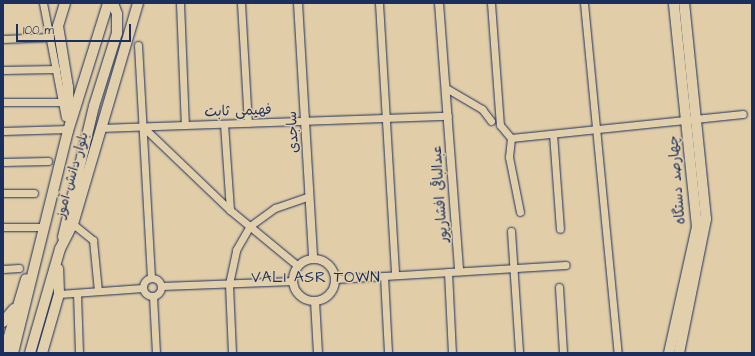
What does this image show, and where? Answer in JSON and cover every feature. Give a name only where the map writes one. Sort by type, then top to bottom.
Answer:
[{"type":"main road","points":[[65,3],[58,26],[68,87],[68,131]]},
{"type":"main road","name":"بلوار دانش آموز","points":[[13,353],[68,131],[108,3]]},
{"type":"main road","points":[[42,353],[59,294],[59,254],[71,193],[116,33],[118,14],[112,3]]},
{"type":"main road","name":"بلوار دانش آموز","points":[[30,353],[59,254],[73,224],[138,3]]},
{"type":"main road","name":"چهارصد دستگاه","points":[[674,3],[705,232],[679,353]]},
{"type":"main road","name":"چهارصد دستگاه","points":[[669,353],[697,227],[684,3]]},
{"type":"main road","points":[[4,353],[16,306],[31,264],[37,256]]},
{"type":"main road","points":[[3,322],[16,306]]},
{"type":"street","points":[[3,131],[68,131],[43,3]]},
{"type":"street","points":[[102,3],[102,19]]},
{"type":"street","points":[[180,3],[185,125]]},
{"type":"street","points":[[241,3],[248,123]]},
{"type":"street","name":"ساجدی","points":[[298,3],[313,259]]},
{"type":"street","points":[[379,3],[395,275]]},
{"type":"street","name":"عبدالباقی افشارپور","points":[[439,3],[459,271]]},
{"type":"street","points":[[491,3],[500,125],[511,138],[509,157],[520,212]]},
{"type":"street","points":[[584,3],[618,353]]},
{"type":"street","points":[[3,39],[50,37]]},
{"type":"street","points":[[138,45],[151,278],[143,288]]},
{"type":"street","points":[[3,70],[56,69]]},
{"type":"street","points":[[446,88],[482,109],[491,121]]},
{"type":"street","points":[[3,102],[62,102]]},
{"type":"street","points":[[511,138],[743,114]]},
{"type":"street","name":"فهیمی ثابت","points":[[100,128],[448,116]]},
{"type":"street","points":[[224,124],[230,210]]},
{"type":"street","points":[[142,126],[230,210],[298,266]]},
{"type":"street","points":[[553,134],[560,229]]},
{"type":"street","points":[[3,162],[48,161]]},
{"type":"street","points":[[3,193],[34,193]]},
{"type":"street","points":[[232,353],[229,284],[236,250],[250,226],[275,208],[309,196]]},
{"type":"street","points":[[73,224],[93,240],[98,291]]},
{"type":"street","points":[[3,227],[44,227]]},
{"type":"street","points":[[511,231],[519,353]]},
{"type":"street","points":[[313,259],[330,266],[335,278],[327,296],[315,301],[303,298],[293,281],[298,266],[313,259]]},
{"type":"street","points":[[335,278],[566,265]]},
{"type":"street","points":[[3,268],[19,268]]},
{"type":"street","points":[[448,272],[452,353]]},
{"type":"street","points":[[384,276],[388,353]]},
{"type":"street","points":[[151,278],[162,286],[293,281]]},
{"type":"street","points":[[156,353],[153,296],[162,286]]},
{"type":"street","points":[[559,287],[563,353]]},
{"type":"street","points":[[59,294],[143,288],[153,296]]},
{"type":"street","points":[[76,293],[79,353]]},
{"type":"street","points":[[315,301],[318,353]]},
{"type":"district","name":"VALI ASR TOWN","points":[[316,278]]}]
